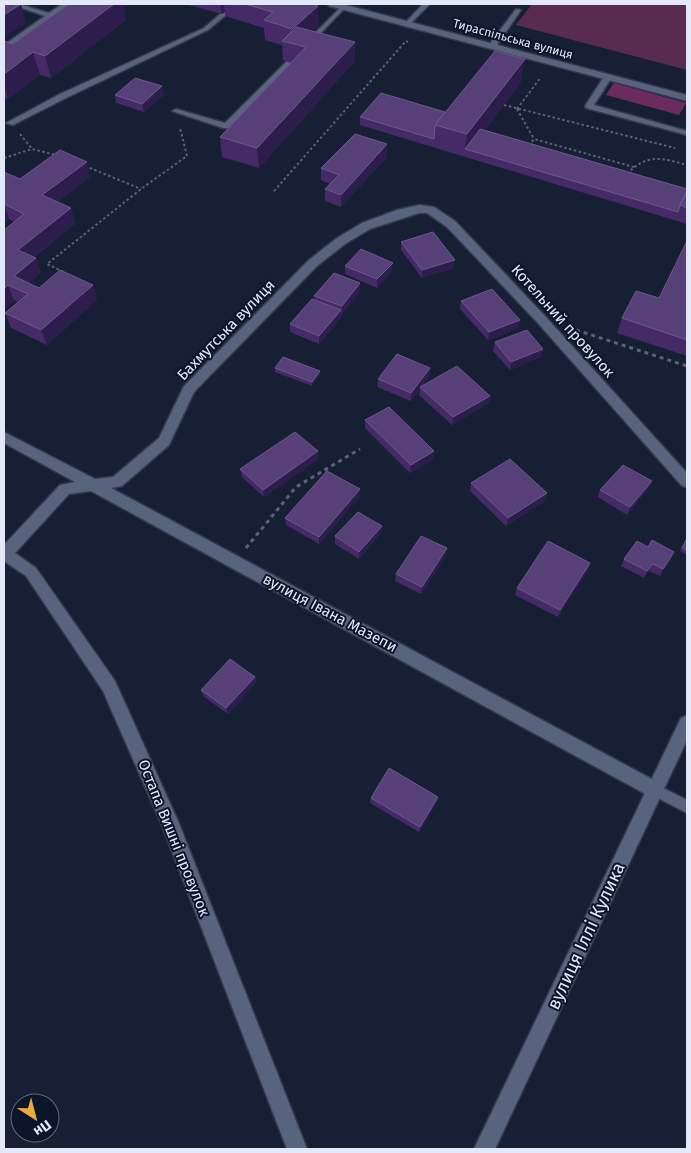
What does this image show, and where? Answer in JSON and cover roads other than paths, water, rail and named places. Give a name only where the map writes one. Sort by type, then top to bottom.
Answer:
[{"type":"street","name":"Тираспільська вулиця","points":[[332,4],[687,98]]},
{"type":"street","name":"Котельний провулок","points":[[401,213],[419,209],[430,210],[440,215],[541,319],[687,482]]},
{"type":"street","name":"Бахмутська вулиця","points":[[4,554],[65,489],[117,482],[164,440],[190,389],[313,263],[341,241],[366,226],[401,213]]},
{"type":"street","name":"вулиця Івана Мазепи","points":[[4,437],[655,790]]},
{"type":"street","name":"Остапа Вишні провулок","points":[[4,554],[31,572],[109,686],[169,821],[297,1149]]},
{"type":"street","name":"вулиця Іллі Кулика","points":[[484,1149],[687,723]]},
{"type":"lane","points":[[13,4],[50,15]]},
{"type":"lane","points":[[4,48],[66,4]]},
{"type":"lane","points":[[10,123],[206,29],[236,4]]},
{"type":"lane","points":[[407,24],[427,4]]},
{"type":"lane","points":[[176,111],[226,126],[343,7]]},
{"type":"lane","points":[[492,46],[518,10]]},
{"type":"lane","points":[[608,77],[589,106],[687,133]]},
{"type":"lane","points":[[655,790],[687,807]]}]
